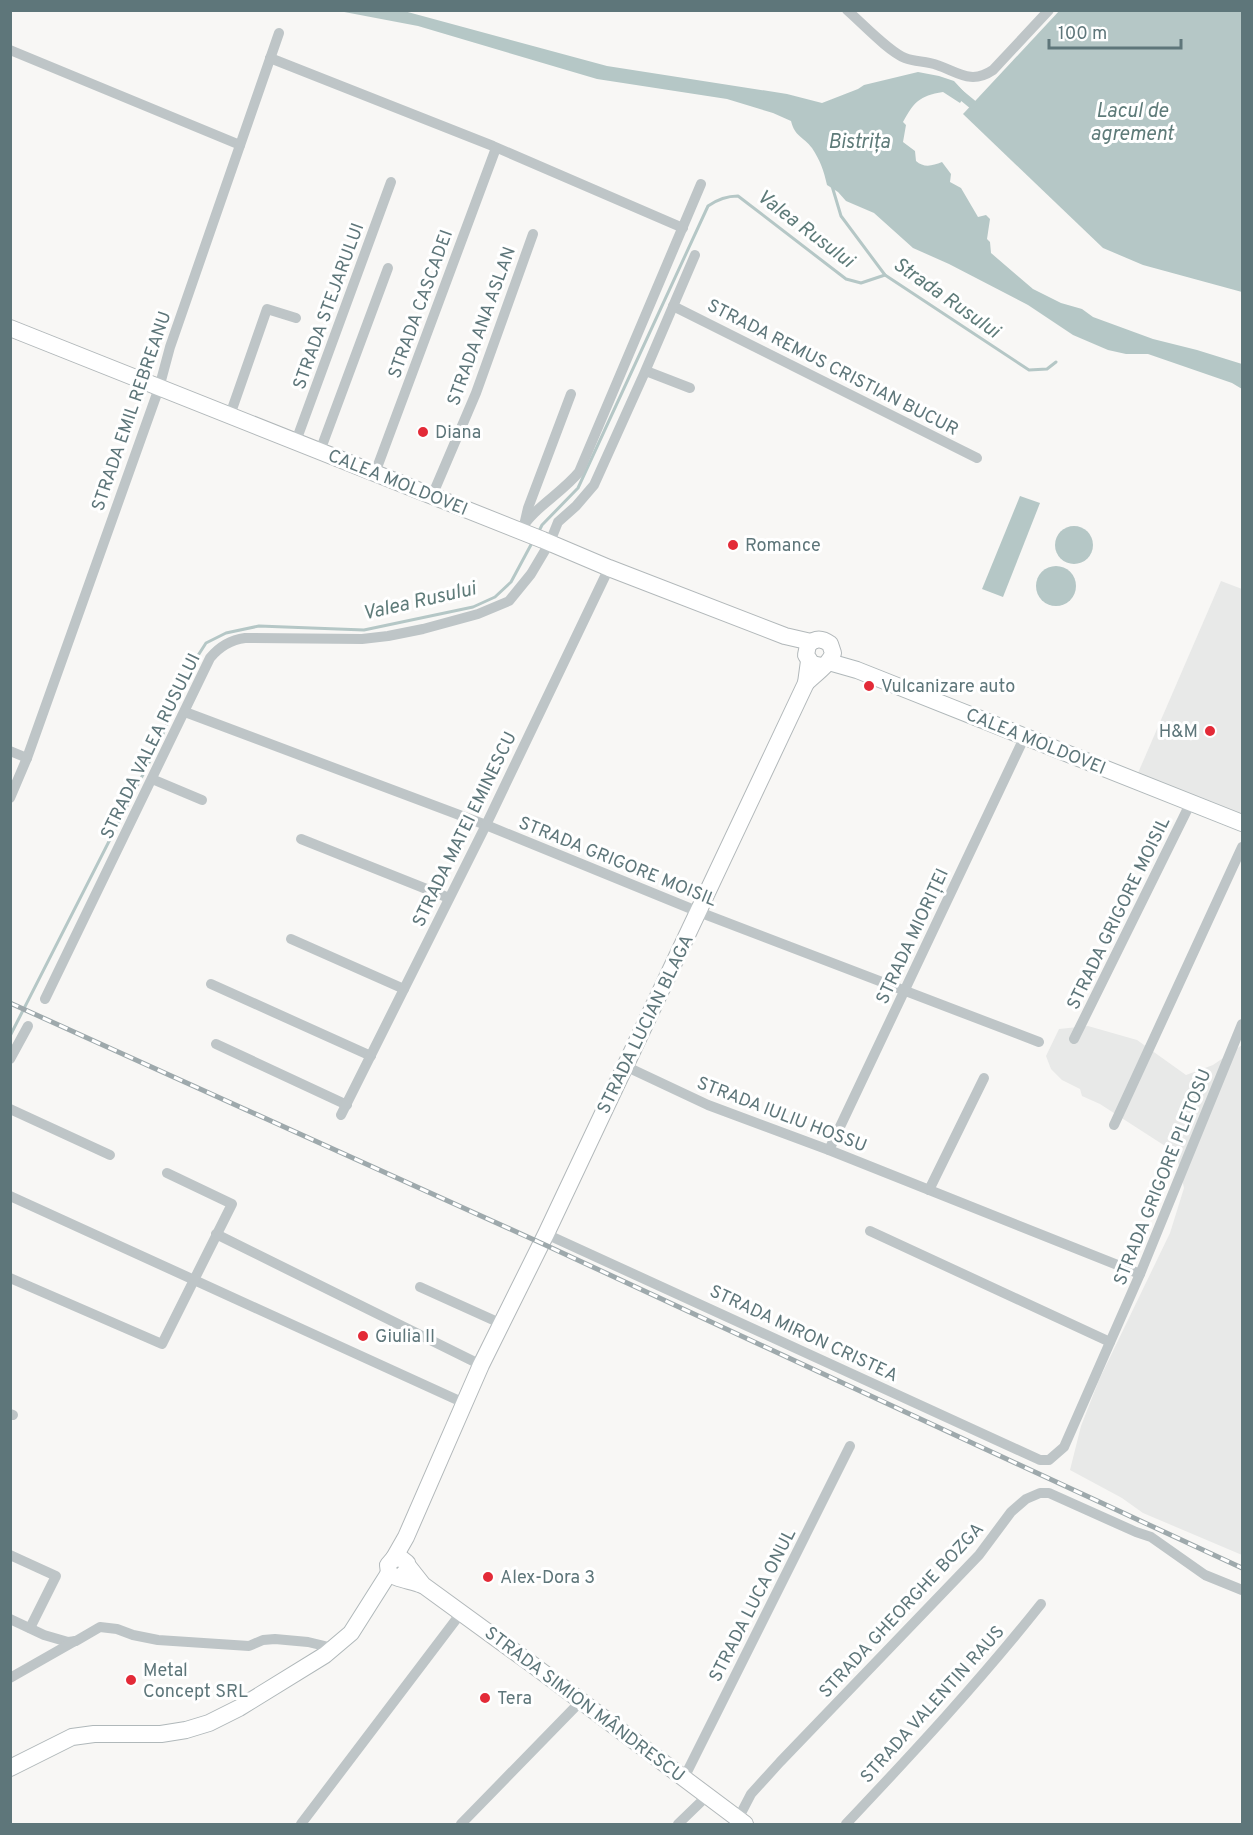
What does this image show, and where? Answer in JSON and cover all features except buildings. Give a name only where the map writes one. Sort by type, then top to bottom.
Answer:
[{"type":"main road","name":"CALEA MOLDOVEI","points":[[10,328],[432,496],[534,534],[609,568],[785,636],[818,656],[1242,823]]},
{"type":"main road","name":"CALEA MOLDOVEI","points":[[818,656],[860,663],[1242,815]]},
{"type":"main road","name":"STRADA LUCIAN BLAGA","points":[[395,1571],[405,1537],[481,1365],[546,1234],[818,656]]},
{"type":"main road","name":"STRADA SIMION MÂNDRESCU","points":[[395,1571],[423,1585],[461,1612],[741,1822]]},
{"type":"main road","points":[[10,1768],[72,1737],[94,1734],[161,1734],[209,1723],[239,1708],[333,1648],[351,1632],[395,1571]]},
{"type":"street","points":[[848,10],[904,58],[936,64],[976,78],[993,70],[1048,10]]},
{"type":"street","name":"STRADA EMIL REBREANU","points":[[10,798],[27,758],[159,388],[170,347],[279,33]]},
{"type":"street","points":[[10,50],[240,146]]},
{"type":"street","points":[[270,58],[496,148],[683,228]]},
{"type":"street","name":"STRADA CASCADEI","points":[[375,473],[496,148]]},
{"type":"street","name":"STRADA STEJARULUI","points":[[296,441],[391,182]]},
{"type":"street","points":[[534,534],[564,489],[579,472],[700,184]]},
{"type":"street","name":"STRADA ANA ASLAN","points":[[432,496],[476,393],[533,234]]},
{"type":"street","points":[[534,534],[558,522],[594,485],[695,255]]},
{"type":"street","points":[[320,451],[388,268]]},
{"type":"street","name":"STRADA REMUS CRISTIAN BUCUR","points":[[673,306],[977,458]]},
{"type":"street","points":[[230,415],[267,309],[296,318]]},
{"type":"street","points":[[646,370],[690,388]]},
{"type":"street","points":[[534,534],[528,508],[571,394]]},
{"type":"street","name":"STRADA VALEA RUSULUI","points":[[45,999],[210,658],[217,650],[235,639],[245,638],[362,639],[423,629],[478,614],[509,601],[531,574],[534,534]]},
{"type":"street","name":"STRADA MATEI EMINESCU","points":[[341,1115],[486,825],[609,568]]},
{"type":"street","name":"STRADA GRIGORE MOISIL","points":[[185,712],[486,825],[699,912],[1039,1042]]},
{"type":"street","name":"STRADA MIORIȚEI","points":[[829,1150],[1025,736]]},
{"type":"street","points":[[10,751],[27,758]]},
{"type":"street","points":[[152,779],[202,800]]},
{"type":"street","name":"STRADA GRIGORE MOISIL","points":[[1074,1039],[1191,802]]},
{"type":"street","points":[[301,839],[449,898]]},
{"type":"street","points":[[1114,1125],[1242,847]]},
{"type":"street","points":[[291,939],[404,989]]},
{"type":"street","points":[[211,984],[371,1056]]},
{"type":"street","name":"STRADA GRIGORE PLETOSU","points":[[1049,1460],[1064,1447],[1140,1274],[1242,1024]]},
{"type":"street","points":[[10,1059],[28,1026]]},
{"type":"street","points":[[216,1044],[347,1105]]},
{"type":"street","name":"STRADA IULIU HOSSU","points":[[624,1066],[708,1105],[829,1150],[1140,1274]]},
{"type":"street","points":[[929,1190],[984,1078]]},
{"type":"street","points":[[10,1109],[110,1155]]},
{"type":"street","points":[[10,1278],[162,1344],[232,1204],[167,1173]]},
{"type":"street","points":[[10,1196],[464,1403]]},
{"type":"street","points":[[870,1231],[1110,1342]]},
{"type":"street","points":[[216,1234],[481,1365]]},
{"type":"street","name":"STRADA MIRON CRISTEA","points":[[546,1234],[1040,1460],[1049,1460]]},
{"type":"street","points":[[420,1287],[502,1324]]},
{"type":"street","name":"STRADA LUCA ONUL","points":[[684,1778],[850,1446]]},
{"type":"street","name":"STRADA GHEORGHE BOZGA","points":[[741,1822],[751,1794],[979,1555],[1011,1512],[1033,1494],[1049,1493],[1151,1537],[1205,1575],[1242,1590]]},
{"type":"street","points":[[10,1555],[56,1576],[30,1628]]},
{"type":"street","name":"STRADA VALENTIN RAUS","points":[[846,1824],[1005,1651],[1041,1604]]},
{"type":"street","points":[[301,1824],[461,1612]]},
{"type":"street","points":[[10,1619],[44,1635],[68,1642],[76,1641]]},
{"type":"street","points":[[10,1678],[100,1627],[158,1640],[249,1646],[263,1640],[275,1639],[309,1642],[333,1648]]},
{"type":"street","points":[[461,1824],[581,1701]]},
{"type":"street","points":[[678,1824],[707,1796]]},
{"type":"shaded area","points":[[1221,581],[1242,589],[1242,814],[1138,773]]},
{"type":"shaded area","points":[[1088,1026],[1137,1040],[1186,1075],[1213,1065],[1242,1045],[1242,1555],[1143,1513],[1122,1498],[1070,1470],[1081,1426],[1099,1380],[1170,1233],[1184,1188],[1176,1153],[1100,1104],[1082,1096],[1080,1089],[1062,1080],[1051,1069],[1046,1056],[1059,1029]]},
{"type":"water","name":"Lacul de agrement","points":[[1060,10],[1242,11],[1242,292],[1143,265],[1103,248],[963,114]]},
{"type":"water","name":"Bistrița","points":[[339,11],[404,11],[607,66],[787,94],[822,103],[864,85],[918,72],[954,81],[966,94],[960,103],[943,92],[918,101],[903,122],[906,125],[903,142],[915,151],[916,161],[922,165],[935,165],[942,162],[951,174],[950,182],[961,188],[978,217],[986,215],[990,219],[987,239],[990,242],[991,253],[1033,289],[1061,303],[1082,309],[1093,317],[1153,339],[1242,364],[1242,389],[1232,383],[1148,354],[1126,354],[1108,350],[1073,335],[1028,305],[913,248],[874,213],[846,201],[827,185],[821,166],[809,144],[797,133],[791,121],[773,113],[727,99],[597,79],[418,26]]},
{"type":"water","points":[[1020,496],[1040,503],[1003,597],[982,589]]},
{"type":"water","points":[[1074,526],[1088,531],[1093,545],[1088,559],[1074,564],[1060,559],[1055,545],[1060,531]]},
{"type":"water","points":[[1056,566],[1070,572],[1076,586],[1070,600],[1056,606],[1042,600],[1036,586],[1042,572]]},
{"type":"waterway","points":[[955,90],[972,104]]},
{"type":"waterway","name":"Strada Rusului","points":[[832,186],[841,216],[885,275],[1029,370],[1047,369],[1056,362]]},
{"type":"waterway","name":"Valea Rusului","points":[[538,533],[542,525],[578,488],[708,206],[723,198],[738,196],[846,279],[861,283],[885,275]]},
{"type":"waterway","name":"Valea Rusului","points":[[10,1036],[158,745],[197,657],[206,643],[226,633],[259,626],[364,630],[473,607],[495,597],[511,582],[533,541]]},
{"type":"railway","points":[[10,1003],[541,1243],[1242,1568]]},
{"type":"place","name":"Diana","points":[[423,432]]},
{"type":"place","name":"Romance","points":[[733,545]]},
{"type":"place","name":"Vulcanizare auto","points":[[869,686]]},
{"type":"place","name":"H&M","points":[[1210,731]]},
{"type":"place","name":"Giulia II","points":[[363,1336]]},
{"type":"place","name":"Alex-Dora 3","points":[[488,1577]]},
{"type":"place","name":"Metal Concept SRL","points":[[131,1680]]},
{"type":"place","name":"Tera","points":[[485,1698]]}]
